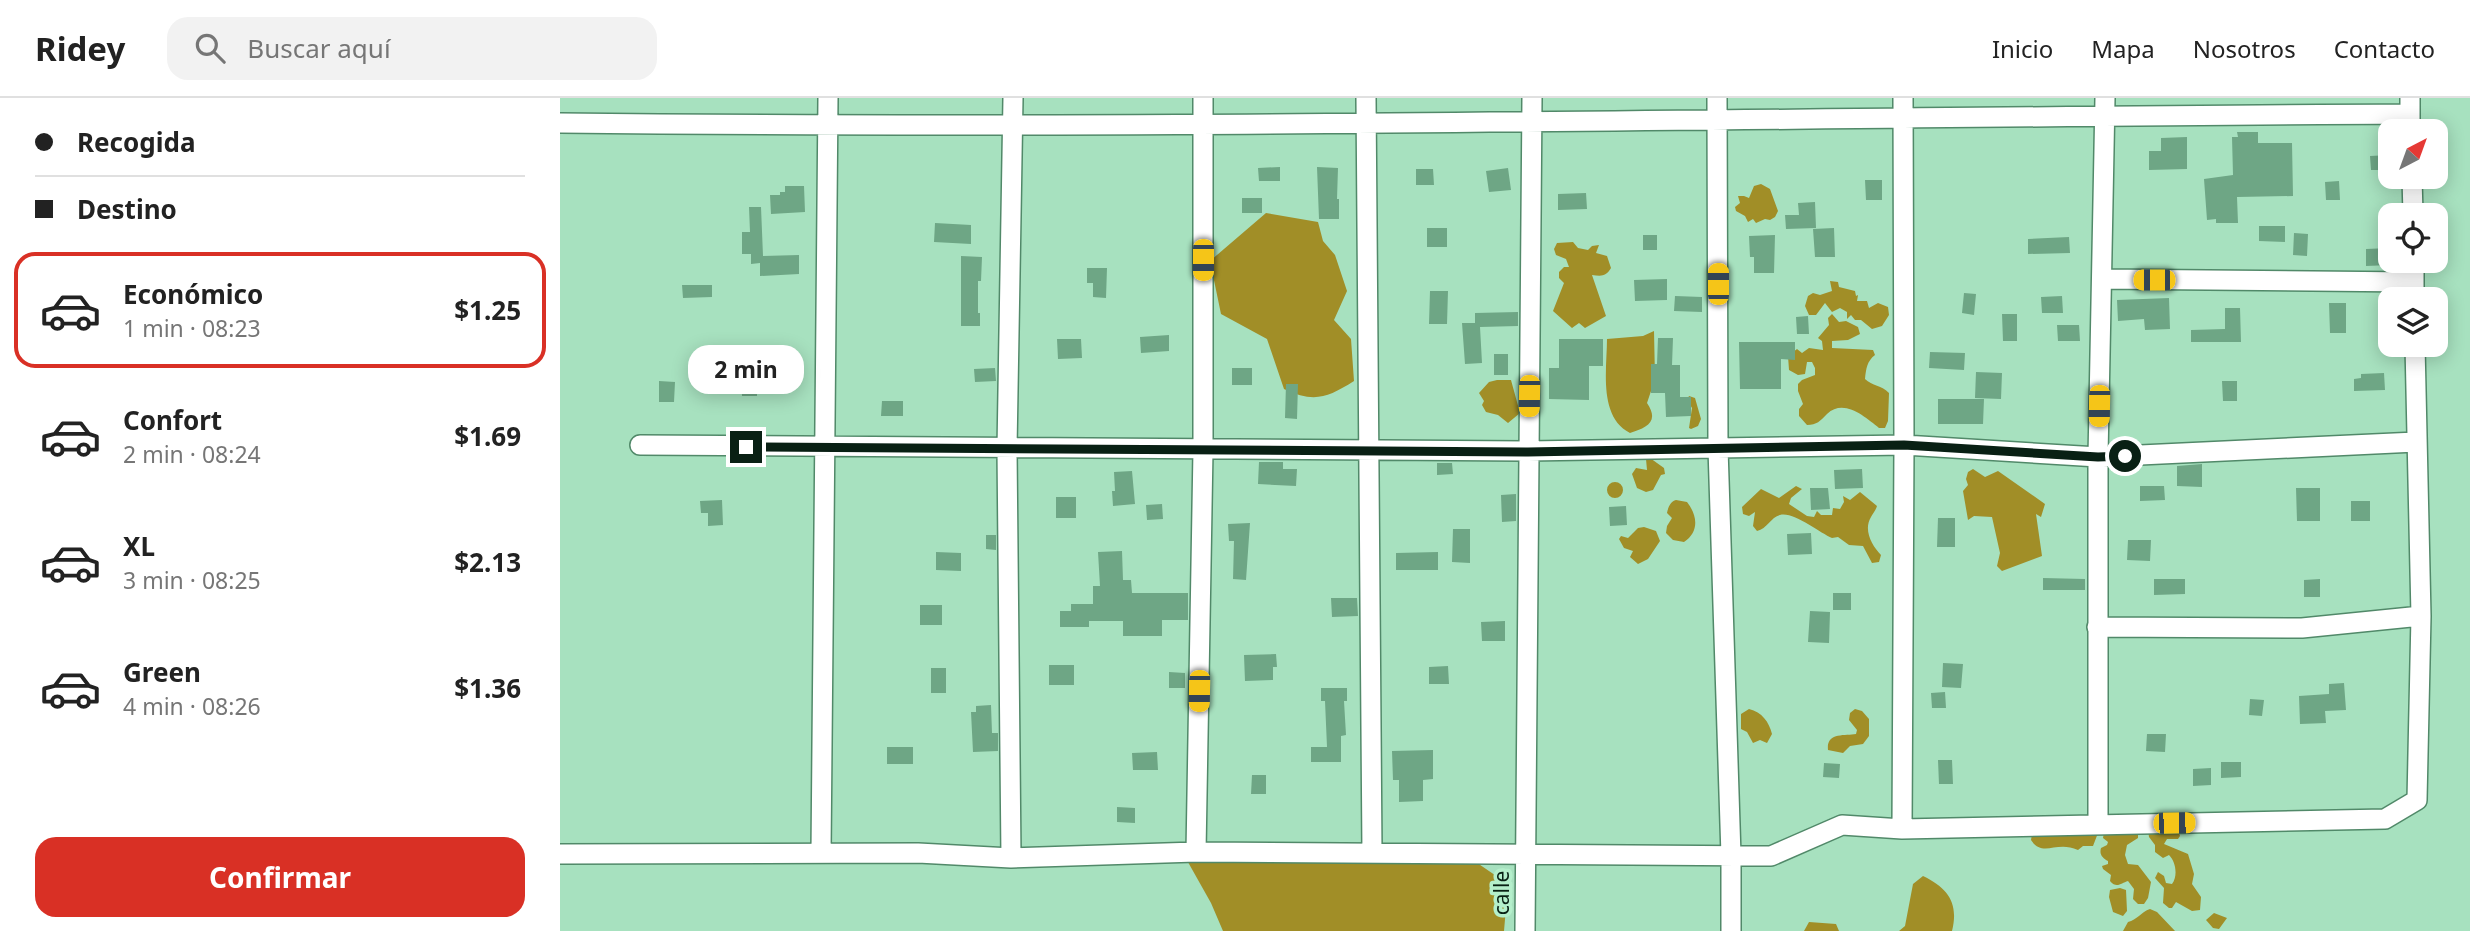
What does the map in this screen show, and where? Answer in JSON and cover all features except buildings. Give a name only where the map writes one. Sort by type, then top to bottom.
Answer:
[{"type":"street","points":[[821,853],[828,98]]},
{"type":"street","points":[[1011,858],[1007,449],[1013,98]]},
{"type":"street","points":[[1196,852],[1203,450],[1203,98]]},
{"type":"street","points":[[1366,98],[1372,853]]},
{"type":"street","name":"calle","points":[[1525,931],[1532,98]]},
{"type":"street","points":[[1717,98],[1718,448],[1731,931]]},
{"type":"street","points":[[560,123],[1013,125],[1718,119],[1903,107],[2105,107],[2410,114]]},
{"type":"street","points":[[1902,829],[1903,107]]},
{"type":"street","points":[[2098,825],[2098,457],[2105,107]]},
{"type":"street","points":[[2102,279],[2378,289]]},
{"type":"street","points":[[560,854],[918,853],[1011,858],[1196,852],[1771,856],[1842,825],[1902,829],[2385,818],[2417,800],[2421,616],[2415,357]]},
{"type":"street","points":[[640,446],[1528,452],[1904,445],[2098,457],[2416,442]]},
{"type":"street","points":[[2097,627],[2302,628],[2421,616]]},
{"type":"shaded area","points":[[1761,184],[1770,189],[1778,211],[1770,220],[1756,223],[1753,219],[1748,222],[1745,216],[1736,211],[1735,207],[1740,203],[1738,196],[1749,198],[1754,186]]},
{"type":"shaded area","points":[[1266,213],[1318,222],[1323,241],[1335,255],[1347,291],[1334,320],[1351,339],[1354,381],[1328,395],[1304,396],[1284,389],[1267,339],[1221,314],[1210,261]]},
{"type":"shaded area","points":[[1573,242],[1578,248],[1588,250],[1599,245],[1596,253],[1607,256],[1611,268],[1603,275],[1592,275],[1606,316],[1585,328],[1579,323],[1572,328],[1553,311],[1564,283],[1559,278],[1559,272],[1564,267],[1569,267],[1566,259],[1556,255],[1554,249],[1557,243]]},
{"type":"shaded area","points":[[1830,281],[1838,282],[1839,287],[1855,291],[1856,296],[1858,295],[1857,301],[1867,301],[1869,308],[1878,303],[1888,307],[1889,315],[1882,326],[1872,329],[1851,315],[1847,319],[1847,312],[1840,308],[1832,312],[1825,303],[1816,315],[1809,315],[1805,306],[1808,296],[1832,291]]},
{"type":"shaded area","points":[[1832,314],[1839,322],[1846,321],[1858,327],[1860,334],[1848,340],[1832,341],[1832,348],[1873,350],[1875,355],[1866,369],[1865,379],[1889,393],[1888,421],[1885,428],[1879,428],[1847,408],[1834,410],[1810,425],[1799,416],[1799,409],[1803,404],[1798,384],[1815,375],[1815,368],[1812,362],[1807,362],[1805,374],[1798,375],[1789,370],[1788,356],[1797,349],[1802,353],[1809,348],[1823,350],[1822,341],[1818,338],[1829,325],[1828,318]]},
{"type":"shaded area","points":[[1654,331],[1655,379],[1647,403],[1652,420],[1641,429],[1630,433],[1620,426],[1609,404],[1606,377],[1607,339],[1643,336]]},
{"type":"shaded area","points":[[1511,380],[1520,413],[1508,423],[1498,415],[1486,412],[1482,405],[1484,401],[1479,393],[1489,382]]},
{"type":"shaded area","points":[[1689,396],[1695,398],[1701,419],[1698,426],[1691,429],[1692,408],[1687,400]]},
{"type":"shaded area","points":[[1650,458],[1664,468],[1665,474],[1661,475],[1653,490],[1646,492],[1637,488],[1632,474],[1636,468],[1647,470],[1646,459]]},
{"type":"shaded area","points":[[1973,469],[1985,477],[1998,471],[2045,504],[2041,517],[2036,514],[2042,556],[2002,571],[1997,566],[2000,553],[1992,517],[1974,516],[1968,520],[1963,491],[1968,485],[1968,472]]},
{"type":"shaded area","points":[[1612,482],[1618,482],[1623,490],[1621,496],[1612,498],[1607,493],[1607,487]]},
{"type":"shaded area","points":[[1796,486],[1802,489],[1791,498],[1789,504],[1807,516],[1814,517],[1817,511],[1821,515],[1832,515],[1833,508],[1840,509],[1844,502],[1843,496],[1850,500],[1860,492],[1877,506],[1869,522],[1868,532],[1881,555],[1879,562],[1872,563],[1863,546],[1849,545],[1838,537],[1832,538],[1792,516],[1777,516],[1757,531],[1753,526],[1755,512],[1749,516],[1743,514],[1742,507],[1761,489],[1779,498]]},
{"type":"shaded area","points":[[1676,500],[1687,502],[1695,518],[1694,529],[1684,542],[1673,540],[1666,533],[1672,518],[1667,513],[1668,509]]},
{"type":"shaded area","points":[[1638,528],[1656,531],[1660,541],[1648,559],[1638,564],[1630,557],[1633,551],[1624,548],[1619,539],[1621,536],[1628,538]]},
{"type":"shaded area","points":[[1749,709],[1761,715],[1769,725],[1772,734],[1767,743],[1760,740],[1753,743],[1747,732],[1741,729],[1741,714]]},
{"type":"shaded area","points":[[1855,709],[1862,711],[1869,719],[1869,736],[1863,744],[1850,746],[1843,753],[1828,750],[1828,744],[1833,738],[1856,734],[1857,730],[1849,720],[1850,713]]},
{"type":"shaded area","points":[[2148,830],[2178,830],[2178,839],[2167,839],[2164,844],[2188,854],[2194,874],[2192,884],[2201,897],[2200,910],[2192,911],[2176,902],[2169,908],[2163,903],[2164,888],[2155,878],[2158,872],[2164,876],[2166,883],[2172,884],[2176,873],[2175,865],[2169,855],[2163,858],[2155,852],[2155,845]]},
{"type":"shaded area","points":[[2104,832],[2138,832],[2138,838],[2127,845],[2125,855],[2128,864],[2138,865],[2151,882],[2144,904],[2138,904],[2133,899],[2134,889],[2128,881],[2115,885],[2110,881],[2111,875],[2103,869],[2102,866],[2108,864],[2101,853],[2101,848],[2108,842],[2103,838]]},
{"type":"shaded area","points":[[2098,833],[2093,846],[2083,846],[2078,850],[2070,847],[2040,848],[2031,840],[2032,834]]},
{"type":"shaded area","points":[[1184,855],[1467,856],[1508,884],[1504,931],[1223,931],[1211,903]]},
{"type":"shaded area","points":[[1923,876],[1939,886],[1950,898],[1954,912],[1952,931],[1899,931],[1905,926],[1913,884]]},
{"type":"shaded area","points":[[2110,890],[2126,890],[2127,911],[2123,916],[2113,912],[2109,897]]},
{"type":"shaded area","points":[[2150,909],[2157,912],[2175,931],[2123,931],[2128,922]]},
{"type":"shaded area","points":[[2214,913],[2227,918],[2219,929],[2213,928],[2206,920]]},
{"type":"shaded area","points":[[1809,922],[1836,924],[1839,931],[1804,931]]},
{"type":"route","points":[[746,447],[1528,452],[1904,445],[2098,457],[2125,456]]}]
